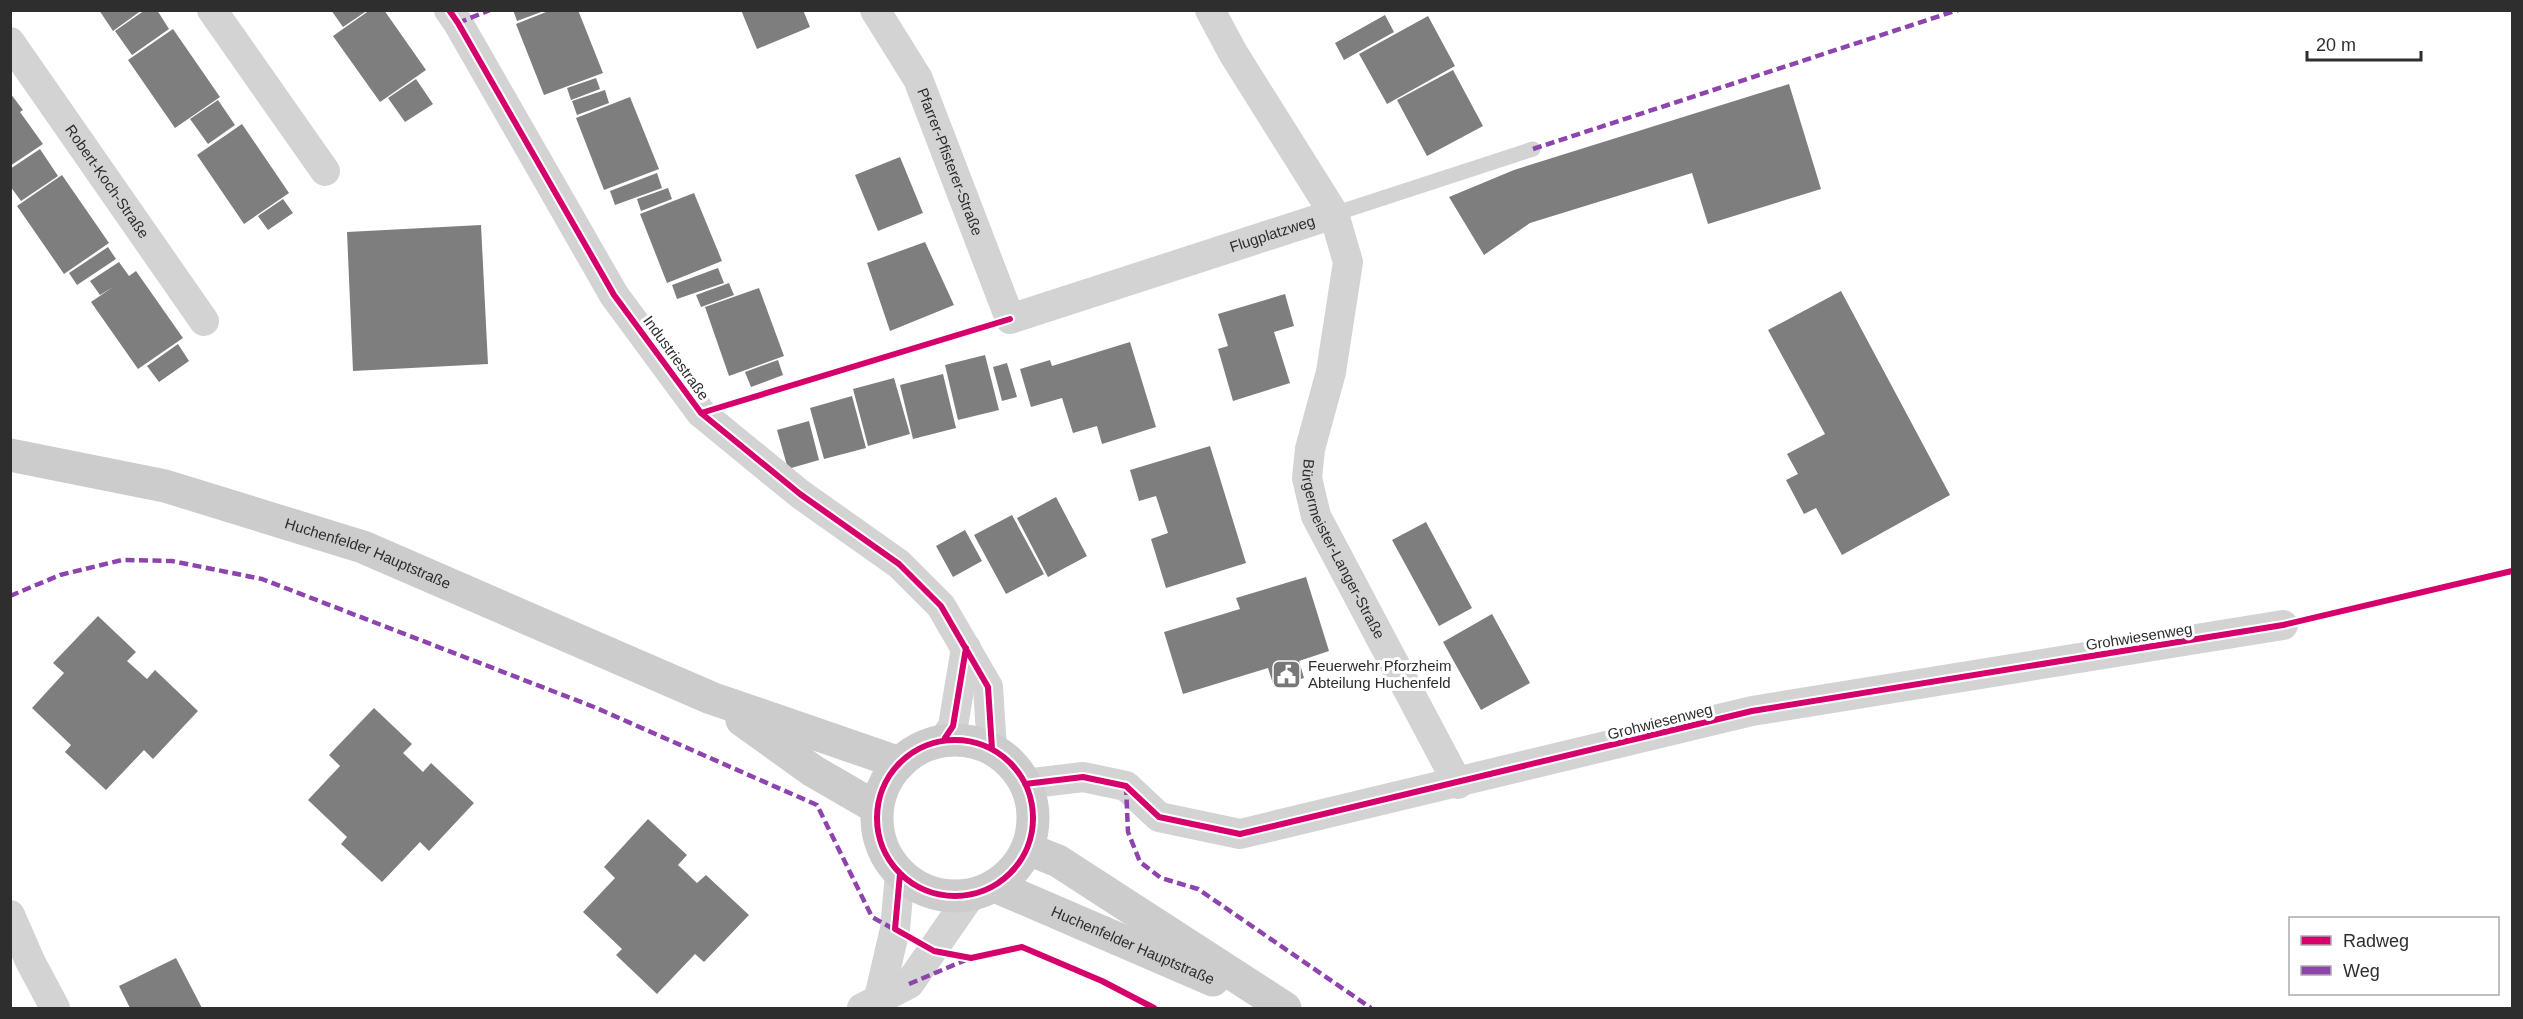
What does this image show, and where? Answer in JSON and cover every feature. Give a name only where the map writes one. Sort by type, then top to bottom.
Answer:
[{"type":"main road","name":"Huchenfelder Hauptstraße","points":[[10,455],[165,486],[363,548],[711,698],[900,763]]},
{"type":"main road","name":"Huchenfelder Hauptstraße","points":[[711,698],[813,771],[877,808]]},
{"type":"main road","points":[[945,738],[968,741],[992,749],[1011,764],[1025,784],[1032,805],[1033,828],[1028,849],[1016,868],[982,891],[935,893],[920,888],[900,874],[885,854],[877,831],[877,808],[885,783],[900,763],[920,749],[945,738]]},
{"type":"main road","name":"Huchenfelder Hauptstraße","points":[[1028,849],[1058,861],[1275,1006]]},
{"type":"main road","name":"Huchenfelder Hauptstraße","points":[[982,891],[1275,1006]]},
{"type":"street","points":[[212,10],[325,171]]},
{"type":"street","name":"Industriestraße","points":[[449,10],[614,295],[701,413],[800,494],[899,564],[941,606],[988,687],[992,749]]},
{"type":"street","name":"Pfarrer-Pfisterer-Straße","points":[[875,10],[918,79],[1010,319]]},
{"type":"street","name":"Bürgermeister-Langer-Straße","points":[[1210,10],[1233,53],[1334,214],[1348,262],[1331,372],[1310,449],[1307,478],[1316,516],[1458,784]]},
{"type":"street","name":"Robert-Koch-Straße","points":[[10,42],[204,321]]},
{"type":"street","name":"Flugplatzweg","points":[[1010,319],[1334,214]]},
{"type":"street","name":"Grohwiesenweg","points":[[1025,784],[1083,777],[1126,786],[1159,817],[1240,834],[1458,784],[1752,711],[2283,625]]},
{"type":"street","points":[[945,738],[953,726],[966,648]]},
{"type":"street","points":[[870,1005],[895,929],[900,874]]},
{"type":"street","points":[[870,1005],[909,984],[982,891]]},
{"type":"street","points":[[10,915],[20,966],[55,1008]]},
{"type":"lane","name":"Flugplatzweg","points":[[1334,214],[1533,148]]},
{"type":"building","points":[[99,10],[142,10],[113,31]]},
{"type":"building","points":[[145,10],[157,10],[169,29],[132,55],[115,31]]},
{"type":"building","points":[[331,10],[368,10],[343,27]]},
{"type":"building","points":[[370,10],[384,10],[426,70],[380,102],[333,36]]},
{"type":"building","points":[[513,10],[544,10],[544,11],[517,21]]},
{"type":"building","points":[[551,10],[578,10],[603,73],[544,95],[516,24]]},
{"type":"building","points":[[741,10],[803,10],[810,27],[757,49]]},
{"type":"building","points":[[1385,15],[1394,32],[1344,60],[1335,43]]},
{"type":"building","points":[[1428,16],[1455,66],[1387,104],[1359,54]]},
{"type":"building","points":[[173,29],[220,97],[175,128],[128,60]]},
{"type":"building","points":[[1453,70],[1483,126],[1427,156],[1397,100]]},
{"type":"building","points":[[596,78],[600,89],[571,100],[567,88]]},
{"type":"building","points":[[416,79],[433,104],[405,122],[388,98]]},
{"type":"building","points":[[1789,84],[1821,189],[1708,224],[1692,173],[1530,223],[1484,255],[1449,197],[1514,170]]},
{"type":"building","points":[[605,90],[609,103],[577,115],[572,101]]},
{"type":"building","points":[[10,93],[23,110],[20,112],[43,144],[10,166]]},
{"type":"building","points":[[630,97],[659,169],[604,190],[576,118]]},
{"type":"building","points":[[218,100],[235,125],[208,144],[190,119]]},
{"type":"building","points":[[242,124],[289,193],[244,224],[197,155]]},
{"type":"building","points":[[40,149],[58,176],[21,201],[10,186],[10,169]]},
{"type":"building","points":[[900,157],[923,213],[878,231],[855,175]]},
{"type":"building","points":[[657,173],[662,188],[615,205],[610,191]]},
{"type":"building","points":[[62,175],[109,243],[64,274],[17,206]]},
{"type":"building","points":[[668,188],[672,199],[641,211],[637,199]]},
{"type":"building","points":[[694,193],[722,261],[667,283],[640,214]]},
{"type":"building","points":[[283,199],[293,213],[268,230],[258,216]]},
{"type":"building","points":[[481,225],[488,364],[353,371],[347,232]]},
{"type":"building","points":[[925,242],[954,305],[890,331],[867,263]]},
{"type":"building","points":[[108,247],[116,259],[77,285],[69,273]]},
{"type":"building","points":[[119,262],[129,276],[136,271],[183,338],[138,369],[91,302],[113,287],[100,295],[90,281]]},
{"type":"building","points":[[718,268],[724,283],[677,299],[672,285]]},
{"type":"building","points":[[729,283],[734,295],[701,307],[696,295]]},
{"type":"building","points":[[759,288],[784,356],[729,376],[705,307]]},
{"type":"building","points":[[1841,291],[1950,495],[1842,555],[1816,508],[1804,514],[1786,480],[1798,474],[1787,454],[1825,434],[1768,330]]},
{"type":"building","points":[[1285,294],[1294,326],[1274,332],[1290,383],[1233,401],[1218,349],[1228,346],[1218,314]]},
{"type":"building","points":[[1130,342],[1156,427],[1102,444],[1097,426],[1073,433],[1062,398],[1031,407],[1020,369],[1050,360],[1052,366]]},
{"type":"building","points":[[178,344],[189,361],[159,382],[147,366]]},
{"type":"building","points":[[985,355],[999,410],[958,420],[945,365]]},
{"type":"building","points":[[778,360],[783,375],[751,387],[745,372]]},
{"type":"building","points":[[1007,363],[1017,397],[1002,401],[993,367]]},
{"type":"building","points":[[943,374],[956,428],[913,439],[900,385]]},
{"type":"building","points":[[894,378],[910,434],[868,446],[853,389]]},
{"type":"building","points":[[852,396],[866,448],[824,459],[810,408]]},
{"type":"building","points":[[809,421],[819,460],[788,469],[777,430]]},
{"type":"building","points":[[1210,446],[1246,563],[1166,588],[1151,539],[1168,533],[1156,496],[1139,501],[1130,470]]},
{"type":"building","points":[[1056,497],[1087,556],[1048,577],[1017,518]]},
{"type":"building","points":[[1012,515],[1044,574],[1006,594],[974,535]]},
{"type":"building","points":[[1426,522],[1472,608],[1439,626],[1392,540]]},
{"type":"building","points":[[965,530],[982,561],[953,577],[936,546]]},
{"type":"building","points":[[1306,577],[1329,651],[1299,661],[1304,678],[1274,687],[1268,668],[1183,694],[1164,632],[1240,609],[1236,598]]},
{"type":"building","points":[[1492,614],[1530,683],[1481,710],[1443,642]]},
{"type":"building","points":[[98,616],[136,652],[127,661],[147,679],[155,670],[198,711],[153,759],[144,750],[106,790],[65,752],[71,745],[32,708],[64,673],[53,663]]},
{"type":"building","points":[[374,708],[412,744],[403,753],[423,772],[431,763],[474,803],[429,851],[420,842],[382,882],[341,844],[347,837],[308,800],[340,766],[329,755]]},
{"type":"building","points":[[648,819],[687,855],[678,865],[697,883],[706,875],[749,915],[704,962],[695,954],[657,994],[616,955],[622,949],[583,912],[615,878],[604,867]]},
{"type":"building","points":[[176,958],[202,1008],[130,1008],[119,986]]},
{"type":"marked path","points":[[458,23],[490,10]]},
{"type":"marked path","points":[[1533,149],[1958,10]]},
{"type":"marked path","points":[[10,596],[60,575],[122,560],[172,561],[262,579],[594,707],[817,805],[872,917],[899,932]]},
{"type":"marked path","points":[[1126,786],[1128,832],[1140,862],[1161,878],[1198,889],[1371,1008]]},
{"type":"marked path","points":[[909,984],[968,959]]},
{"type":"cycle path","points":[[449,10],[614,295],[701,413],[800,494],[899,564],[941,606],[988,687],[992,749]]},
{"type":"cycle path","points":[[701,413],[1010,319]]},
{"type":"cycle path","points":[[1025,784],[1083,777],[1126,786],[1159,817],[1240,834],[1752,711],[2283,625],[2512,571]]},
{"type":"cycle path","points":[[945,738],[953,726],[966,648]]},
{"type":"cycle path","points":[[955,740],[985,746],[1010,763],[1027,788],[1033,818],[1027,848],[1010,873],[985,890],[955,896],[925,890],[900,873],[883,848],[877,818],[883,788],[900,763],[925,746],[955,740]]},
{"type":"cycle path","points":[[900,874],[895,929],[934,951],[971,958],[1022,947],[1102,981],[1154,1008]]},
{"type":"place","name":"Feuerwehr Pforzheim Abteilung Huchenfeld","points":[[1287,675]]}]
